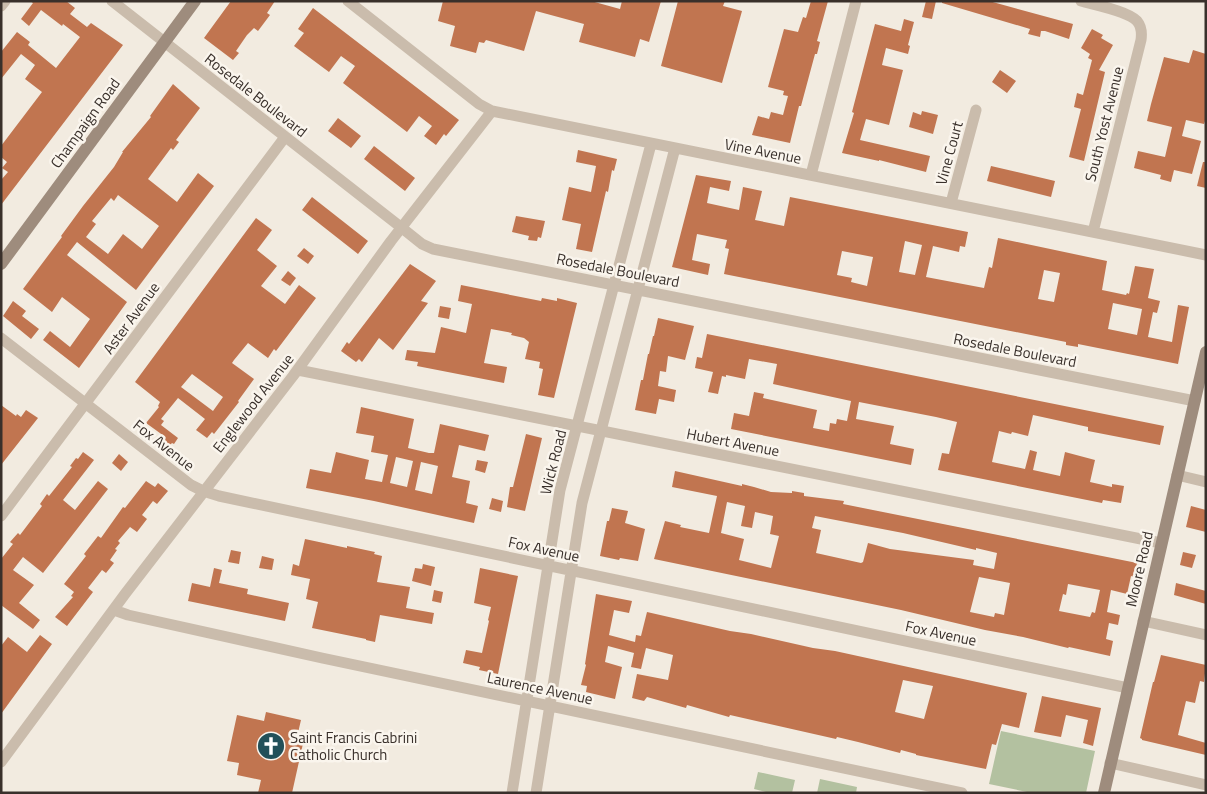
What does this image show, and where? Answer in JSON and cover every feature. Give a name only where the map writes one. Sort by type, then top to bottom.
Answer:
[{"type":"street","points":[[1,6],[5,1]]},
{"type":"street","name":"Rosedale Boulevard","points":[[112,1],[422,244],[433,249],[1194,401]]},
{"type":"street","name":"Champaign Road","points":[[1,264],[195,1]]},
{"type":"street","name":"Vine Avenue","points":[[348,1],[479,104],[492,111],[1206,255]]},
{"type":"street","points":[[810,175],[856,1]]},
{"type":"street","name":"South Yost Avenue","points":[[1081,1],[1127,14],[1133,17],[1142,31],[1093,232]]},
{"type":"street","name":"Vine Court","points":[[951,203],[976,110]]},
{"type":"street","name":"Englewood Avenue","points":[[1,762],[6,746],[114,610],[298,370],[402,228],[492,111]]},
{"type":"street","name":"Aster Avenue","points":[[1,516],[285,137]]},
{"type":"street","name":"Wick Road","points":[[512,793],[560,490],[651,144]]},
{"type":"street","points":[[536,793],[582,503],[675,148]]},
{"type":"street","name":"Fox Avenue","points":[[1,338],[191,485],[203,492],[1128,688]]},
{"type":"street","name":"Moore Road","points":[[1104,793],[1206,352]]},
{"type":"street","name":"Hubert Avenue","points":[[298,370],[1162,543]]},
{"type":"street","points":[[1177,475],[1206,482]]},
{"type":"street","name":"Laurence Avenue","points":[[114,610],[128,615],[322,658],[962,793]]},
{"type":"street","points":[[1143,621],[1206,635]]},
{"type":"street","points":[[1110,763],[1206,785]]},
{"type":"green space","points":[[1001,731],[1095,751],[1086,793],[1032,793],[989,784]]},
{"type":"green space","points":[[758,772],[795,780],[792,793],[770,793],[754,789]]},
{"type":"green space","points":[[820,779],[857,787],[856,793],[817,793]]},
{"type":"building","points":[[30,1],[66,1],[75,8],[70,14],[87,27],[91,23],[123,45],[1,205],[1,180],[8,172],[2,168],[7,162],[1,157],[1,146],[42,92],[25,79],[35,65],[21,54],[1,79],[1,52],[17,32],[30,42],[28,45],[56,68],[80,37],[41,10],[29,26],[21,19],[33,3]]},
{"type":"building","points":[[231,1],[275,1],[267,13],[270,15],[258,31],[254,28],[247,35],[236,51],[239,53],[233,60],[204,38]]},
{"type":"building","points":[[443,1],[591,1],[620,9],[622,1],[661,1],[649,42],[640,39],[635,57],[579,42],[584,24],[536,11],[524,51],[486,40],[484,43],[479,42],[476,53],[450,46],[455,26],[438,21]]},
{"type":"building","points":[[678,1],[725,1],[723,6],[742,11],[722,83],[661,66]]},
{"type":"building","points":[[811,1],[828,1],[817,41],[820,42],[817,54],[815,54],[801,106],[799,106],[790,143],[752,135],[758,116],[769,119],[771,112],[783,115],[788,96],[783,95],[784,91],[768,87],[784,29],[798,32],[803,17],[806,18]]},
{"type":"building","points":[[926,1],[936,1],[932,19],[922,17]]},
{"type":"building","points":[[942,1],[989,1],[1073,24],[1069,39],[1045,31],[1041,31],[1040,37],[1028,34],[1030,29],[942,3]]},
{"type":"building","points":[[313,8],[459,120],[446,136],[444,134],[436,145],[424,136],[432,126],[419,116],[407,132],[343,83],[355,66],[341,56],[329,72],[294,46],[304,33],[298,29]]},
{"type":"building","points":[[904,19],[914,22],[908,45],[910,46],[908,54],[886,48],[882,65],[903,70],[889,125],[866,119],[860,140],[930,156],[926,172],[842,153],[854,113],[852,112],[875,24],[901,31]]},
{"type":"building","points":[[1092,29],[1103,35],[1101,38],[1113,45],[1099,70],[1105,72],[1084,161],[1069,157],[1081,109],[1074,107],[1077,93],[1083,95],[1092,60],[1088,58],[1090,54],[1081,48]]},
{"type":"building","points":[[1193,50],[1206,54],[1206,118],[1204,124],[1186,120],[1182,136],[1201,141],[1192,174],[1174,170],[1171,182],[1160,179],[1161,175],[1134,168],[1138,151],[1165,157],[1172,127],[1147,121],[1164,57],[1189,63]]},
{"type":"building","points":[[1000,70],[1016,81],[1007,93],[992,82]]},
{"type":"building","points":[[173,84],[200,108],[176,140],[179,142],[173,150],[171,148],[148,179],[177,202],[198,173],[214,186],[136,290],[77,242],[67,255],[127,302],[79,368],[43,340],[50,331],[70,347],[90,319],[62,297],[52,312],[23,289]],"holes":[[[118,195],[159,226],[142,249],[123,234],[108,254],[86,237],[96,224],[92,221],[111,198],[114,201]]]},
{"type":"building","points":[[922,111],[938,115],[933,134],[909,127],[913,112],[921,115]]},
{"type":"building","points":[[338,118],[361,136],[351,148],[328,131]]},
{"type":"building","points":[[374,146],[415,178],[405,191],[364,159]]},
{"type":"building","points":[[578,150],[617,159],[614,171],[612,170],[608,192],[606,191],[592,252],[576,249],[581,224],[562,220],[569,187],[591,192],[596,166],[576,162]]},
{"type":"building","points":[[1203,162],[1206,162],[1206,188],[1197,186]]},
{"type":"building","points":[[991,166],[1055,181],[1051,197],[987,181]]},
{"type":"building","points":[[696,175],[731,181],[729,191],[710,187],[707,203],[739,210],[743,187],[762,191],[755,220],[784,226],[790,197],[968,232],[965,247],[960,246],[959,252],[933,246],[926,277],[984,288],[989,267],[992,268],[998,238],[1107,261],[1102,290],[1126,295],[1127,293],[1129,294],[1135,266],[1154,269],[1148,298],[1160,301],[1157,313],[1153,312],[1148,337],[1172,342],[1178,305],[1189,307],[1178,364],[1078,344],[1078,347],[1066,345],[1066,342],[724,274],[729,249],[725,248],[727,240],[697,234],[692,260],[710,264],[708,275],[672,267]],"holes":[[[905,241],[922,245],[915,275],[899,272]],[[842,251],[873,257],[867,286],[851,282],[852,278],[837,275]],[[1044,270],[1060,273],[1054,302],[1038,299]],[[1113,303],[1142,309],[1137,335],[1108,329]]]},
{"type":"building","points":[[312,197],[368,241],[358,254],[302,210]]},
{"type":"building","points":[[516,216],[545,221],[541,238],[538,237],[537,241],[528,240],[529,236],[512,232]]},
{"type":"building","points":[[256,218],[272,230],[257,250],[277,266],[261,286],[285,304],[299,285],[316,298],[276,351],[274,349],[268,358],[248,343],[234,360],[232,363],[254,379],[214,434],[212,432],[207,438],[196,430],[205,419],[178,398],[161,419],[164,421],[161,425],[178,438],[174,444],[170,445],[162,439],[164,436],[146,423],[159,407],[160,402],[135,382]],"holes":[[[192,374],[223,397],[213,411],[181,387]]]},
{"type":"building","points":[[304,248],[314,256],[308,264],[297,256]]},
{"type":"building","points":[[410,264],[436,281],[421,301],[428,303],[393,350],[379,338],[362,362],[359,359],[356,362],[341,351],[347,342],[349,344]]},
{"type":"building","points":[[288,271],[296,278],[290,286],[281,280]]},
{"type":"building","points":[[461,285],[541,301],[542,298],[557,301],[557,298],[577,303],[554,398],[538,395],[543,369],[539,368],[540,362],[525,359],[529,342],[524,338],[511,335],[512,333],[491,329],[484,363],[507,367],[504,383],[417,366],[418,362],[405,360],[407,350],[435,353],[441,327],[466,333],[472,304],[458,301]]},
{"type":"building","points":[[13,301],[26,311],[22,316],[39,329],[31,339],[3,316]]},
{"type":"building","points":[[440,306],[451,308],[449,319],[438,317]]},
{"type":"building","points":[[658,318],[694,326],[685,360],[668,356],[666,372],[660,371],[658,386],[676,390],[674,402],[659,399],[656,414],[635,410]]},
{"type":"building","points":[[707,334],[1164,426],[1160,445],[1088,431],[1088,427],[1033,415],[1028,436],[999,431],[992,462],[1025,469],[1030,450],[1037,452],[1033,470],[1060,476],[1065,452],[1095,460],[1090,482],[1112,487],[1112,484],[1124,486],[1121,503],[1103,500],[1102,503],[938,470],[942,453],[949,454],[957,422],[936,417],[859,402],[856,419],[894,426],[890,444],[914,449],[911,465],[731,429],[734,413],[749,416],[754,392],[764,394],[763,398],[817,410],[813,428],[829,431],[830,423],[836,424],[837,419],[847,421],[851,401],[773,384],[777,364],[749,359],[745,379],[726,375],[726,377],[722,376],[718,394],[708,392],[713,372],[695,368],[697,357],[702,358]]},
{"type":"building","points":[[1,405],[16,416],[17,414],[21,417],[26,410],[38,418],[1,465]]},
{"type":"building","points":[[361,407],[414,419],[408,448],[429,453],[434,453],[440,424],[489,435],[485,451],[459,445],[452,477],[470,481],[466,503],[478,506],[474,523],[306,488],[310,469],[331,473],[336,452],[369,460],[365,479],[382,482],[388,455],[371,452],[374,436],[356,433]],"holes":[[[396,457],[413,461],[407,487],[390,483]],[[421,462],[438,466],[432,494],[415,490]]]},
{"type":"building","points":[[526,434],[542,438],[525,511],[507,507],[510,487],[513,487]]},
{"type":"building","points":[[83,452],[94,460],[63,500],[75,510],[98,481],[108,489],[43,573],[23,557],[13,570],[34,585],[19,603],[40,620],[33,629],[1,605],[1,559],[13,544],[10,542],[18,533],[20,535],[42,506],[40,504],[47,494],[49,496],[72,467],[70,466],[76,458],[78,459]]},
{"type":"building","points":[[119,454],[128,462],[121,471],[112,463]]},
{"type":"building","points":[[477,460],[488,462],[485,473],[475,470]]},
{"type":"building","points":[[675,471],[742,486],[742,484],[771,492],[792,493],[792,491],[804,493],[804,496],[844,501],[843,504],[1137,563],[1134,577],[1131,576],[1127,594],[1111,590],[1107,612],[1120,615],[1118,625],[1109,623],[1106,639],[1113,641],[1110,656],[901,610],[654,559],[665,521],[681,525],[680,527],[709,533],[717,496],[672,487]],"holes":[[[727,502],[745,506],[741,526],[752,528],[755,512],[773,516],[770,534],[779,536],[771,568],[739,560],[744,539],[721,533]],[[815,516],[997,553],[994,569],[973,565],[974,560],[890,549],[868,543],[863,562],[861,563],[816,553],[821,530],[812,528]],[[979,577],[1010,583],[1004,615],[995,613],[994,617],[970,612]],[[1068,584],[1100,590],[1095,613],[1092,612],[1090,617],[1059,611],[1063,594],[1066,595]]]},
{"type":"building","points":[[146,481],[155,487],[158,483],[168,491],[157,504],[153,501],[142,515],[147,519],[137,532],[130,527],[118,541],[120,543],[110,560],[114,563],[106,573],[102,570],[88,588],[93,592],[67,626],[55,617],[73,597],[71,596],[74,592],[64,584],[86,556],[84,554],[98,536],[101,538],[123,507],[125,508]]},
{"type":"building","points":[[492,498],[503,501],[501,512],[489,509]]},
{"type":"building","points":[[1191,506],[1206,510],[1206,532],[1186,527]]},
{"type":"building","points":[[612,508],[628,511],[625,523],[645,529],[638,561],[600,556],[607,521],[609,521]]},
{"type":"building","points":[[305,539],[375,552],[374,554],[382,556],[377,582],[410,587],[406,608],[434,613],[432,624],[380,615],[375,642],[312,628],[318,602],[306,599],[310,579],[291,575],[293,564],[299,566]]},
{"type":"building","points":[[231,550],[241,552],[239,564],[228,562]]},
{"type":"building","points":[[1183,552],[1196,555],[1192,568],[1180,565]]},
{"type":"building","points":[[262,556],[274,559],[272,570],[259,568]]},
{"type":"building","points":[[423,564],[435,567],[431,586],[412,581],[415,568],[422,569]]},
{"type":"building","points":[[214,568],[222,570],[219,583],[248,589],[247,594],[289,603],[285,621],[188,601],[192,583],[210,587]]},
{"type":"building","points":[[480,568],[518,576],[498,674],[479,670],[480,667],[463,663],[466,650],[482,653],[489,621],[491,607],[474,603]]},
{"type":"building","points":[[1176,583],[1206,591],[1206,604],[1174,595]]},
{"type":"building","points":[[434,590],[443,592],[441,603],[432,601]]},
{"type":"building","points":[[596,594],[632,601],[629,613],[614,610],[609,635],[635,642],[636,635],[641,636],[647,612],[1027,693],[1019,728],[1002,724],[996,745],[992,744],[986,769],[916,755],[901,750],[900,753],[837,737],[836,739],[730,715],[729,717],[687,705],[686,708],[647,697],[644,701],[632,698],[637,674],[668,680],[673,655],[646,648],[641,669],[631,667],[634,653],[608,646],[605,662],[622,667],[615,699],[586,692],[587,686],[581,685]],"holes":[[[903,680],[933,686],[924,719],[895,712]]]},
{"type":"building","points":[[40,635],[52,644],[1,714],[1,646],[8,637],[27,652]]},
{"type":"building","points":[[1161,655],[1206,665],[1204,682],[1200,681],[1195,703],[1186,701],[1178,735],[1206,743],[1206,755],[1140,738]]},
{"type":"building","points":[[1042,696],[1101,708],[1093,746],[1083,743],[1088,720],[1066,715],[1061,737],[1034,732]]},
{"type":"building","points":[[266,712],[301,720],[297,737],[304,739],[292,793],[258,793],[261,780],[237,775],[239,763],[227,761],[237,715],[264,721]]},
{"type":"place","name":"Saint Francis Cabrini Catholic Church","points":[[271,746]]}]
